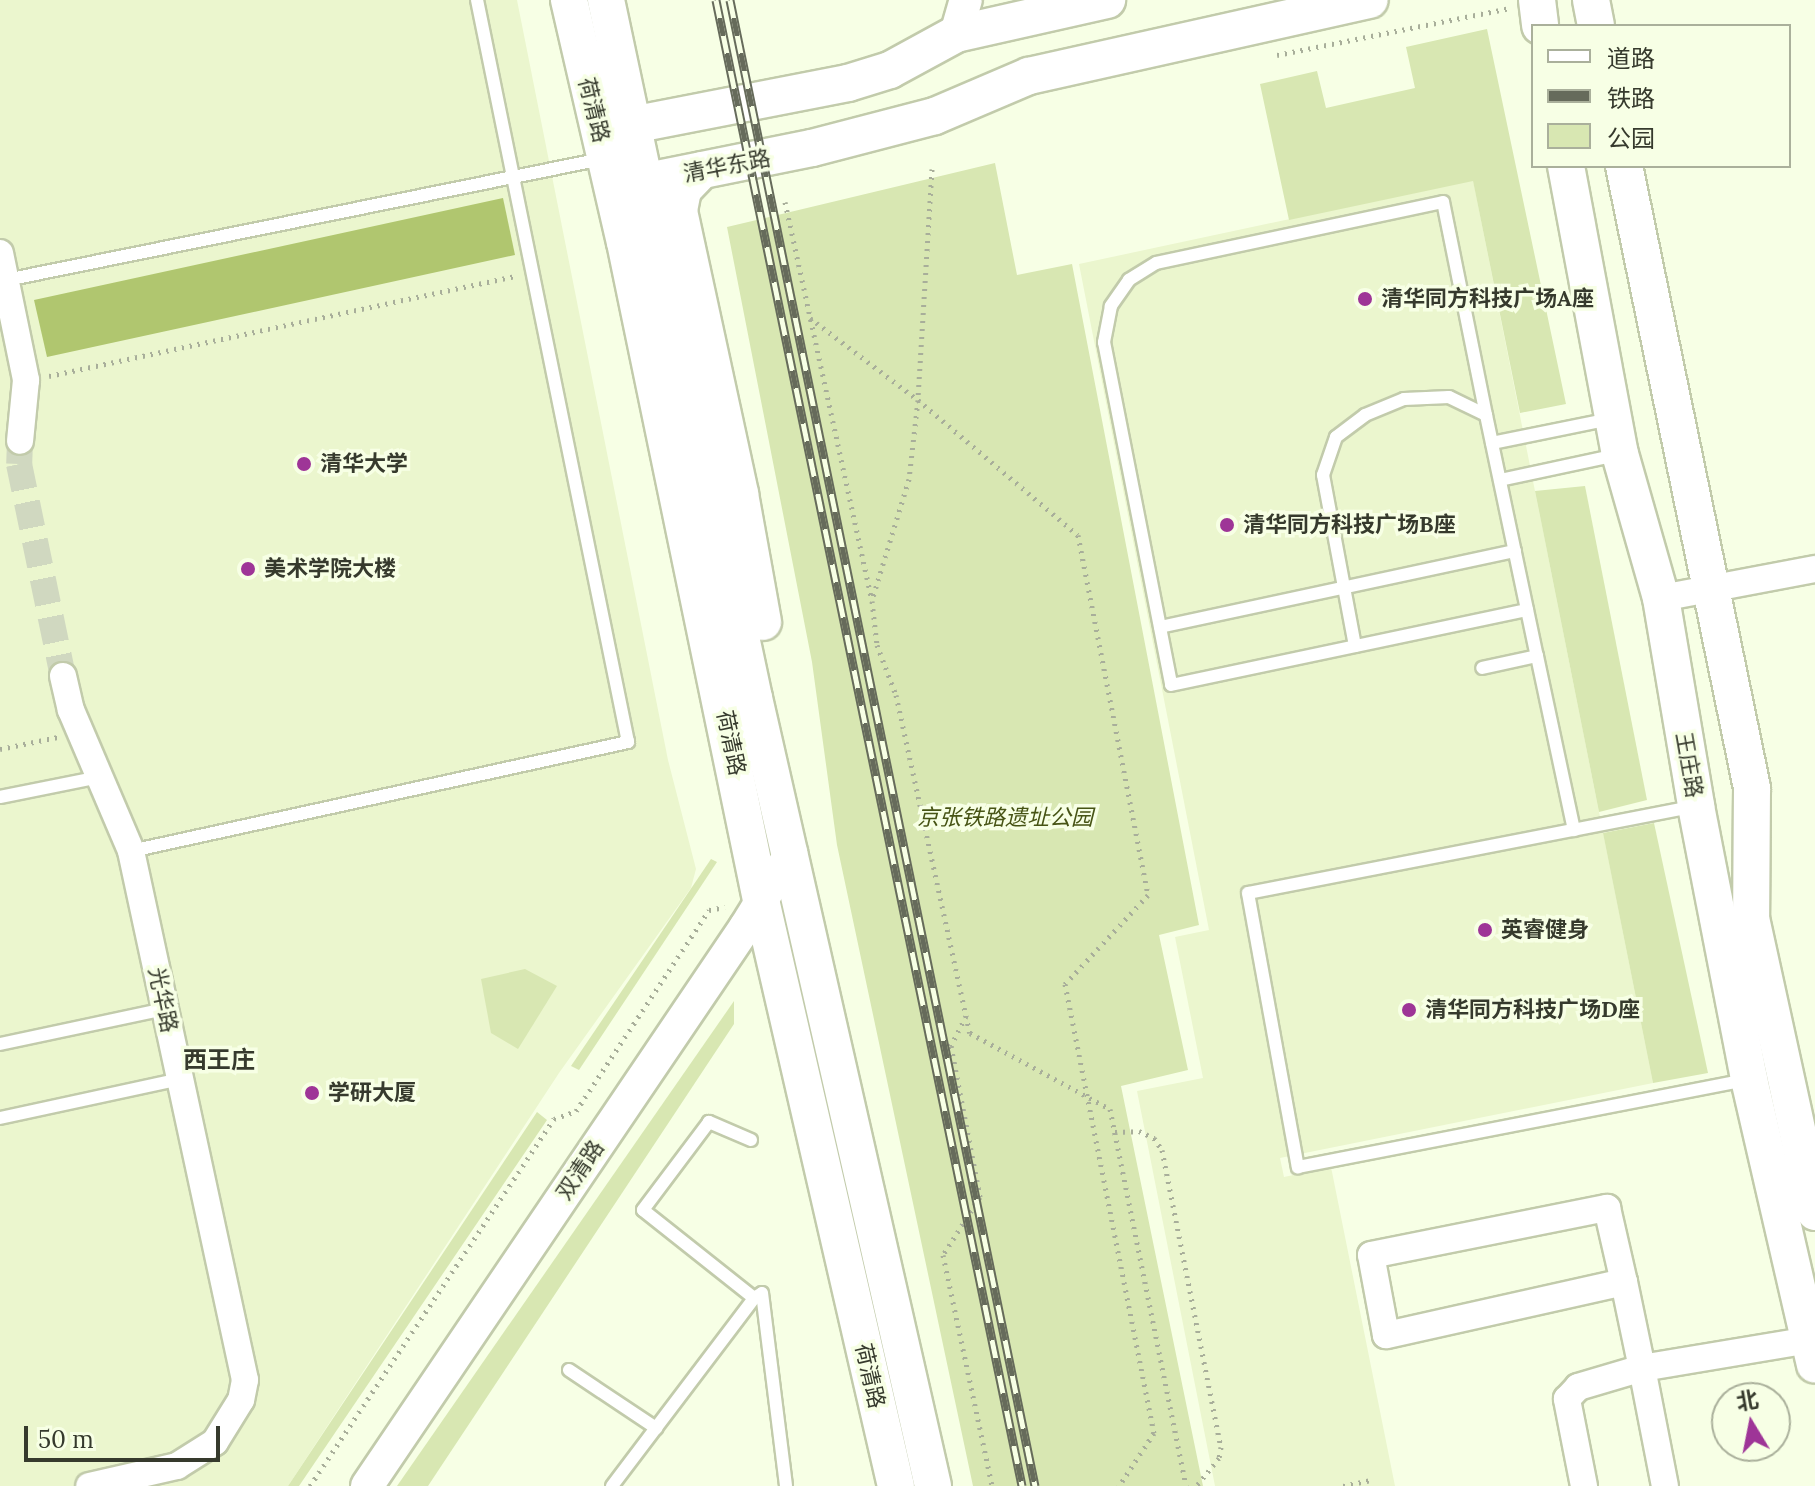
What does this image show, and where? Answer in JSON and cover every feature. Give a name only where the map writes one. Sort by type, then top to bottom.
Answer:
[{"type":"main road","name":"荷清路","points":[[569,0],[606,159],[761,900],[896,1486]]},
{"type":"main road","name":"荷清路","points":[[606,0],[643,182],[933,1486]]},
{"type":"main road","points":[[643,182],[606,159],[632,125],[848,83],[890,70],[961,17],[1107,0]]},
{"type":"main road","name":"清华东路","points":[[643,182],[888,130],[981,98],[1029,76],[1370,0]]},
{"type":"main road","points":[[1537,0],[1540,24]]},
{"type":"main road","points":[[1591,0],[1596,24]]},
{"type":"main road","name":"王庄路","points":[[1566,168],[1612,418],[1661,598],[1696,806],[1749,1079],[1812,1352]]},
{"type":"main road","points":[[1624,168],[1752,788],[1751,918],[1804,1104],[1815,1212]]},
{"type":"main road","points":[[702,170],[683,190],[679,211],[740,494],[792,778],[791,853]]},
{"type":"street","points":[[0,253],[26,380],[20,441]]},
{"type":"street","points":[[1661,598],[1815,569]]},
{"type":"street","name":"光华路","points":[[63,676],[71,710],[131,851],[245,1380],[241,1400],[215,1442],[177,1466],[89,1486]]},
{"type":"street","name":"双清路","points":[[367,1486],[791,853]]},
{"type":"street","points":[[1624,1282],[1386,1335],[1371,1255],[1607,1208],[1624,1282],[1642,1368],[1665,1486]]},
{"type":"street","points":[[1584,1486],[1567,1399],[1578,1387],[1642,1368],[1812,1352]]},
{"type":"lane","points":[[131,851],[628,742],[477,0]]},
{"type":"lane","points":[[6,280],[514,175],[606,159]]},
{"type":"lane","points":[[1527,610],[1171,685],[1104,342],[1111,306],[1129,280],[1156,263],[1443,202],[1574,830]]},
{"type":"lane","points":[[1355,646],[1323,475],[1336,437],[1365,415],[1404,399],[1449,397],[1486,415]]},
{"type":"lane","points":[[1492,443],[1612,418]]},
{"type":"lane","points":[[1500,480],[1620,454]]},
{"type":"lane","points":[[1160,627],[1515,551]]},
{"type":"lane","points":[[1482,668],[1537,656]]},
{"type":"lane","points":[[0,797],[99,777]]},
{"type":"lane","points":[[1696,806],[1248,893],[1298,1167],[1749,1079]]},
{"type":"lane","points":[[0,1044],[165,1009]]},
{"type":"lane","points":[[0,1118],[180,1079]]},
{"type":"lane","points":[[751,1140],[709,1122],[643,1210],[754,1298]]},
{"type":"lane","points":[[612,1486],[754,1298],[762,1293],[786,1486]]},
{"type":"lane","points":[[569,1370],[656,1428]]},
{"type":"path","points":[[872,601],[909,479],[918,400],[932,169]]},
{"type":"path","points":[[785,202],[872,601],[877,645],[896,695],[970,1033],[1110,1109],[1186,1486]]},
{"type":"path","points":[[26,380],[533,273]]},
{"type":"path","points":[[809,317],[918,400],[1078,535],[1148,895],[1065,984],[1154,1433],[1119,1486]]},
{"type":"path","points":[[0,749],[58,736]]},
{"type":"path","points":[[310,1486],[554,1119],[576,1111],[709,910],[761,900]]},
{"type":"path","points":[[967,1016],[951,1046],[980,1197],[943,1255],[992,1486]]},
{"type":"path","points":[[1115,1132],[1139,1131],[1154,1138],[1162,1150],[1221,1447],[1219,1458],[1196,1486]]},
{"type":"path","points":[[1343,1486],[1372,1480]]},
{"type":"shaded area","name":"清华大学","points":[[0,0],[517,0],[668,760],[696,869],[691,888],[559,1073],[288,1486],[0,1486]]},
{"type":"shaded area","points":[[1473,180],[1653,1083],[1280,1158],[1284,1177],[1331,1167],[1395,1486],[1215,1486],[1137,1091],[1203,1078],[1175,937],[1209,930],[1079,264]]},
{"type":"green space","points":[[1487,29],[1566,404],[1520,413],[1473,181],[1289,220],[1260,84],[1317,71],[1326,108],[1415,88],[1406,47]]},
{"type":"green space","name":"京张铁路遗址公园","points":[[995,163],[1017,275],[1072,264],[1199,925],[1159,935],[1188,1070],[1121,1086],[1203,1486],[973,1486],[837,845],[812,662],[727,227]]},
{"type":"green space","points":[[503,198],[515,255],[47,357],[34,300]]},
{"type":"green space","points":[[1585,486],[1647,800],[1599,812],[1535,491]]},
{"type":"green space","points":[[1654,823],[1708,1073],[1653,1083],[1603,833]]},
{"type":"green space","points":[[711,859],[717,862],[579,1070],[571,1066]]},
{"type":"green space","points":[[525,969],[557,986],[518,1049],[491,1033],[481,979]]},
{"type":"green space","points":[[734,1001],[734,1024],[428,1486],[397,1486]]},
{"type":"green space","points":[[537,1112],[547,1120],[299,1486],[288,1486]]},
{"type":"tunnel","points":[[20,441],[19,464],[63,676]]},
{"type":"railway","points":[[716,0],[1022,1486]]},
{"type":"railway","points":[[730,0],[1035,1486]]},
{"type":"place","name":"清华同方科技广场A座","points":[[1365,299]]},
{"type":"place","name":"清华大学","points":[[304,464]]},
{"type":"place","name":"清华同方科技广场B座","points":[[1227,525]]},
{"type":"place","name":"美术学院大楼","points":[[248,569]]},
{"type":"place","name":"英睿健身","points":[[1485,930]]},
{"type":"place","name":"清华同方科技广场D座","points":[[1409,1010]]},
{"type":"place","name":"学研大厦","points":[[312,1093]]},
{"type":"district","name":"西王庄","points":[[219,1060]]}]
